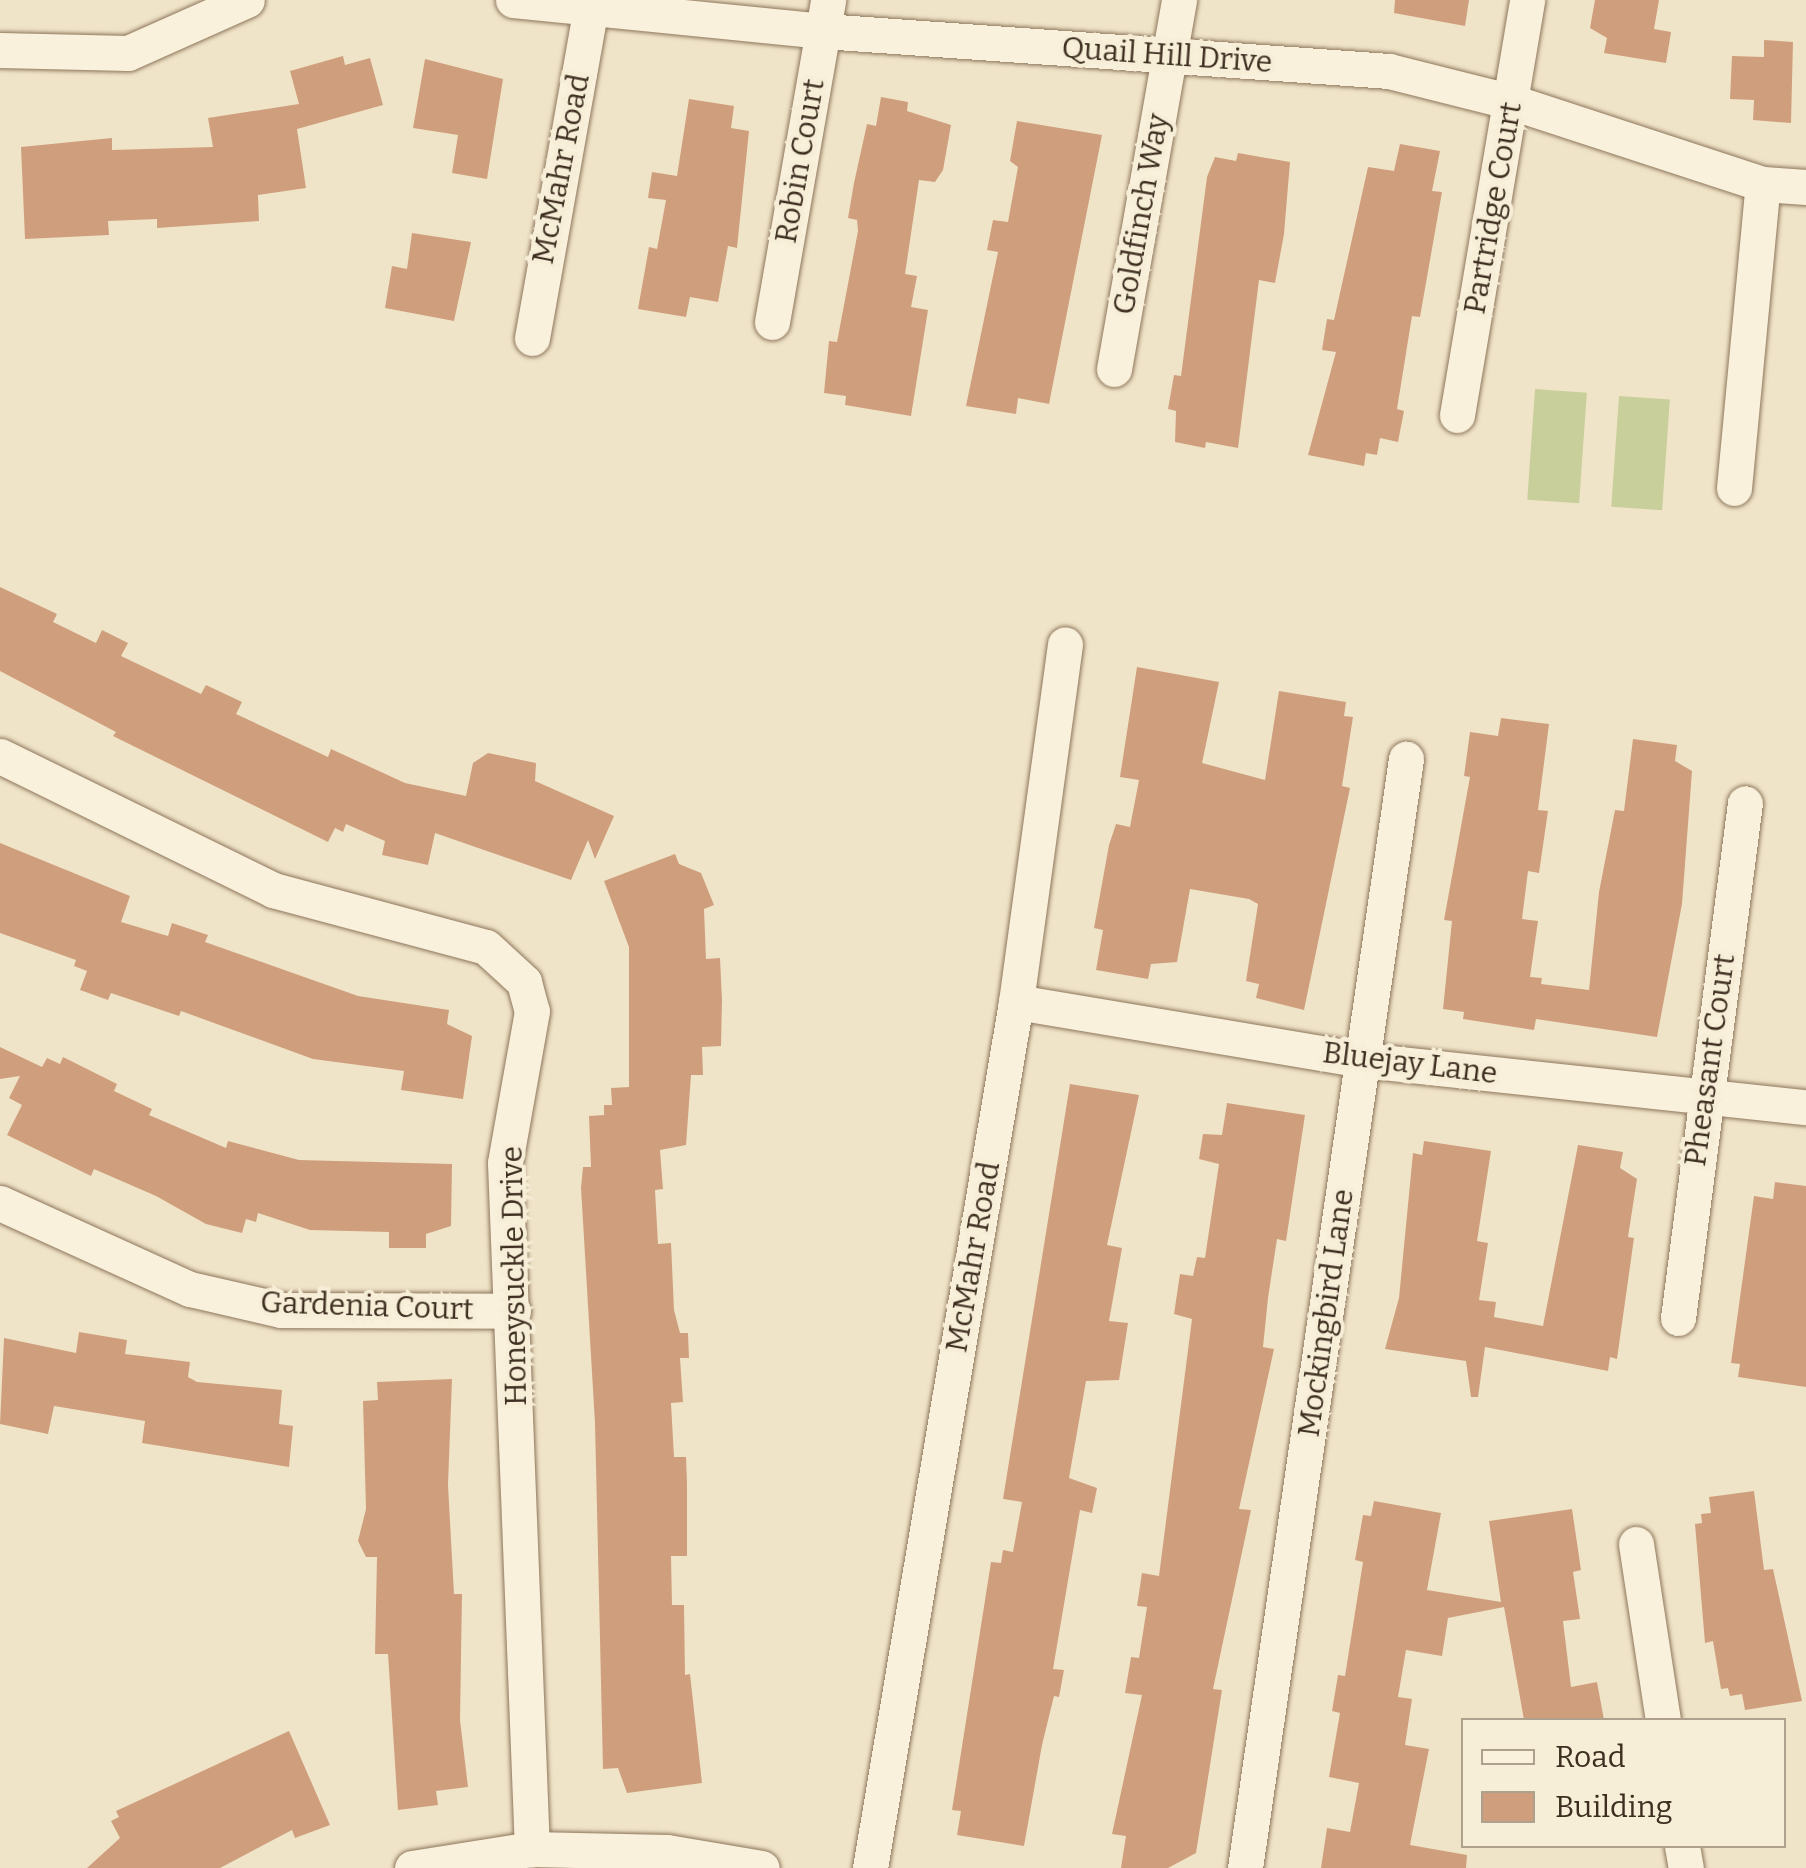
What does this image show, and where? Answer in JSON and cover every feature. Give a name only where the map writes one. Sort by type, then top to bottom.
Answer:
[{"type":"street","points":[[0,50],[128,52],[246,0]]},
{"type":"street","name":"Quail Hill Drive","points":[[513,0],[826,15],[1169,56],[1389,71],[1512,102],[1763,184],[1806,188]]},
{"type":"street","name":"Goldfinch Way","points":[[1114,369],[1179,0]]},
{"type":"street","name":"Partridge Court","points":[[1456,415],[1528,0]]},
{"type":"street","name":"McMahr Road","points":[[532,338],[591,6]]},
{"type":"street","name":"Robin Court","points":[[772,322],[826,15]]},
{"type":"street","points":[[1734,488],[1763,184]]},
{"type":"street","name":"McMahr Road","points":[[870,1868],[1016,1002],[1065,644]]},
{"type":"street","name":"Honeysuckle Drive","points":[[0,756],[273,890],[486,947],[524,982],[532,1012],[506,1163],[532,1849]]},
{"type":"street","name":"Mockingbird Lane","points":[[1245,1868],[1406,758]]},
{"type":"street","name":"Pheasant Court","points":[[1678,1318],[1745,802]]},
{"type":"street","name":"Bluejay Lane","points":[[1016,1002],[1363,1060],[1806,1107]]},
{"type":"street","name":"Gardenia Court","points":[[0,1204],[190,1289],[281,1310],[513,1310]]},
{"type":"street","points":[[1636,1544],[1663,1718]]},
{"type":"street","points":[[412,1868],[532,1849],[667,1852],[762,1868]]},
{"type":"green space","points":[[1535,389],[1587,393],[1579,503],[1527,500]]},
{"type":"green space","points":[[1619,396],[1670,400],[1662,510],[1611,507]]},
{"type":"building","points":[[1395,0],[1469,0],[1465,26],[1394,13]]},
{"type":"building","points":[[1595,0],[1659,0],[1654,29],[1671,32],[1666,63],[1604,53],[1607,38],[1590,28]]},
{"type":"building","points":[[1764,40],[1793,42],[1791,123],[1753,120],[1754,100],[1730,99],[1732,56],[1764,57]]},
{"type":"building","points":[[343,56],[345,65],[370,58],[383,105],[297,129],[306,188],[258,195],[259,221],[157,228],[157,219],[108,221],[109,235],[25,239],[21,147],[112,138],[112,150],[213,147],[208,118],[299,104],[290,71]]},
{"type":"building","points":[[425,59],[503,79],[487,179],[452,173],[458,135],[413,128]]},
{"type":"building","points":[[881,97],[908,102],[907,111],[951,125],[943,170],[935,182],[919,180],[905,274],[917,276],[911,307],[928,310],[911,416],[845,405],[846,396],[824,393],[829,341],[837,342],[858,231],[857,220],[848,218],[854,183],[867,124],[876,126]]},
{"type":"building","points":[[689,99],[734,106],[731,128],[749,131],[737,248],[728,246],[718,302],[690,297],[686,317],[638,309],[649,247],[657,249],[666,200],[648,198],[652,172],[677,176]]},
{"type":"building","points":[[1017,121],[1102,135],[1049,404],[1018,398],[1016,414],[966,406],[998,252],[987,250],[993,220],[1008,222],[1018,167],[1010,161]]},
{"type":"building","points":[[1400,144],[1440,151],[1432,191],[1442,192],[1420,317],[1412,316],[1397,409],[1404,411],[1398,442],[1380,438],[1377,455],[1366,453],[1364,466],[1308,455],[1336,352],[1322,350],[1327,319],[1334,320],[1368,167],[1394,171]]},
{"type":"building","points":[[1238,153],[1290,162],[1284,234],[1275,283],[1259,280],[1238,448],[1206,442],[1205,448],[1175,442],[1176,411],[1168,409],[1174,375],[1181,376],[1207,177],[1215,157],[1236,161]]},
{"type":"building","points":[[412,233],[471,242],[454,321],[385,308],[392,266],[407,269]]},
{"type":"building","points":[[0,587],[57,614],[53,622],[96,643],[102,630],[128,643],[121,656],[201,694],[206,685],[242,702],[236,714],[328,757],[331,749],[405,783],[466,796],[473,763],[488,753],[536,763],[535,781],[614,816],[595,859],[588,840],[571,880],[435,833],[428,865],[382,855],[385,841],[346,824],[343,832],[335,828],[328,842],[113,736],[116,732],[0,671]]},
{"type":"building","points":[[1137,667],[1219,682],[1202,763],[1265,780],[1279,691],[1346,702],[1344,716],[1353,717],[1342,786],[1350,788],[1304,1010],[1256,998],[1259,984],[1246,981],[1258,904],[1249,899],[1190,889],[1177,962],[1151,964],[1148,979],[1096,970],[1103,930],[1094,928],[1109,845],[1116,824],[1130,827],[1139,780],[1120,777]]},
{"type":"building","points":[[1501,718],[1549,724],[1538,810],[1548,811],[1539,873],[1528,871],[1522,919],[1538,921],[1530,977],[1542,978],[1541,984],[1589,990],[1599,892],[1615,810],[1624,811],[1633,739],[1677,745],[1675,761],[1692,771],[1682,904],[1657,1037],[1536,1019],[1534,1030],[1463,1019],[1464,1012],[1443,1009],[1452,921],[1444,920],[1470,777],[1464,776],[1470,732],[1498,736]]},
{"type":"building","points":[[0,843],[130,896],[121,922],[168,936],[172,923],[208,935],[205,942],[358,996],[449,1010],[447,1024],[472,1036],[463,1099],[401,1090],[404,1071],[313,1059],[181,1011],[179,1016],[111,993],[108,1000],[80,990],[87,971],[74,966],[76,960],[0,933]]},
{"type":"building","points":[[675,854],[679,864],[701,873],[714,905],[704,909],[706,959],[720,958],[722,1000],[721,1046],[702,1047],[703,1075],[691,1075],[686,1145],[660,1150],[663,1189],[655,1190],[658,1244],[671,1243],[674,1310],[680,1333],[688,1333],[689,1358],[680,1358],[683,1402],[671,1403],[674,1457],[686,1457],[687,1483],[687,1556],[671,1556],[672,1605],[684,1605],[685,1675],[690,1674],[702,1783],[627,1793],[618,1768],[603,1769],[595,1423],[581,1188],[583,1167],[591,1167],[589,1116],[604,1115],[604,1105],[612,1105],[611,1088],[629,1087],[629,947],[604,881]]},
{"type":"building","points":[[0,1047],[42,1067],[47,1058],[60,1064],[63,1057],[117,1084],[114,1091],[152,1109],[149,1115],[226,1148],[228,1141],[299,1160],[452,1164],[451,1226],[426,1234],[426,1248],[389,1248],[389,1232],[310,1230],[258,1213],[256,1222],[246,1219],[242,1233],[206,1224],[156,1196],[94,1169],[91,1176],[7,1135],[22,1105],[9,1098],[20,1076],[0,1079]]},
{"type":"building","points":[[1070,1084],[1139,1095],[1107,1245],[1122,1248],[1109,1321],[1128,1323],[1119,1380],[1086,1381],[1069,1478],[1097,1488],[1092,1513],[1080,1510],[1053,1669],[1064,1670],[1042,1745],[1024,1846],[957,1835],[961,1811],[952,1810],[991,1562],[1001,1563],[1003,1550],[1013,1552],[1022,1502],[1003,1499]]},
{"type":"building","points":[[1227,1103],[1305,1115],[1286,1241],[1277,1239],[1268,1298],[1263,1347],[1274,1349],[1239,1509],[1251,1510],[1213,1689],[1222,1690],[1196,1853],[1168,1868],[1121,1868],[1126,1836],[1112,1834],[1142,1695],[1125,1693],[1131,1657],[1139,1658],[1147,1607],[1137,1606],[1142,1573],[1159,1576],[1192,1319],[1174,1314],[1180,1274],[1193,1276],[1197,1257],[1205,1258],[1219,1164],[1199,1159],[1203,1134],[1222,1135]]},
{"type":"building","points":[[1424,1141],[1491,1151],[1477,1241],[1488,1243],[1479,1300],[1496,1302],[1494,1317],[1543,1326],[1578,1145],[1623,1152],[1620,1168],[1637,1179],[1628,1237],[1634,1238],[1617,1359],[1610,1357],[1608,1371],[1485,1347],[1478,1397],[1471,1397],[1466,1361],[1385,1349],[1399,1298],[1413,1153],[1422,1155]]},
{"type":"building","points":[[1775,1182],[1806,1186],[1806,1387],[1738,1377],[1740,1364],[1731,1363],[1754,1196],[1773,1199]]},
{"type":"building","points":[[79,1332],[127,1340],[125,1354],[190,1362],[188,1377],[197,1382],[282,1390],[279,1424],[293,1426],[289,1467],[142,1443],[145,1421],[54,1406],[48,1434],[0,1424],[4,1338],[76,1353]]},
{"type":"building","points":[[452,1379],[448,1485],[454,1594],[462,1594],[460,1720],[468,1787],[436,1791],[438,1805],[398,1810],[388,1654],[375,1654],[377,1557],[366,1557],[358,1541],[366,1509],[363,1401],[378,1400],[377,1382]]},
{"type":"building","points":[[1754,1491],[1764,1570],[1773,1569],[1802,1701],[1745,1710],[1742,1694],[1730,1696],[1728,1688],[1721,1689],[1713,1641],[1705,1643],[1695,1524],[1702,1523],[1701,1514],[1711,1513],[1709,1497]]},
{"type":"building","points":[[1374,1501],[1441,1513],[1427,1590],[1501,1602],[1489,1521],[1572,1509],[1581,1570],[1573,1572],[1580,1619],[1563,1621],[1571,1687],[1597,1682],[1604,1718],[1524,1718],[1504,1607],[1448,1618],[1442,1656],[1406,1650],[1398,1697],[1412,1699],[1405,1745],[1429,1749],[1410,1845],[1467,1855],[1466,1868],[1321,1868],[1327,1828],[1350,1832],[1359,1783],[1329,1777],[1340,1713],[1332,1711],[1338,1675],[1345,1676],[1363,1562],[1355,1560],[1363,1515],[1371,1516]]},
{"type":"building","points":[[289,1731],[330,1825],[295,1838],[292,1830],[220,1868],[87,1868],[120,1838],[111,1821],[119,1817],[116,1811]]}]
